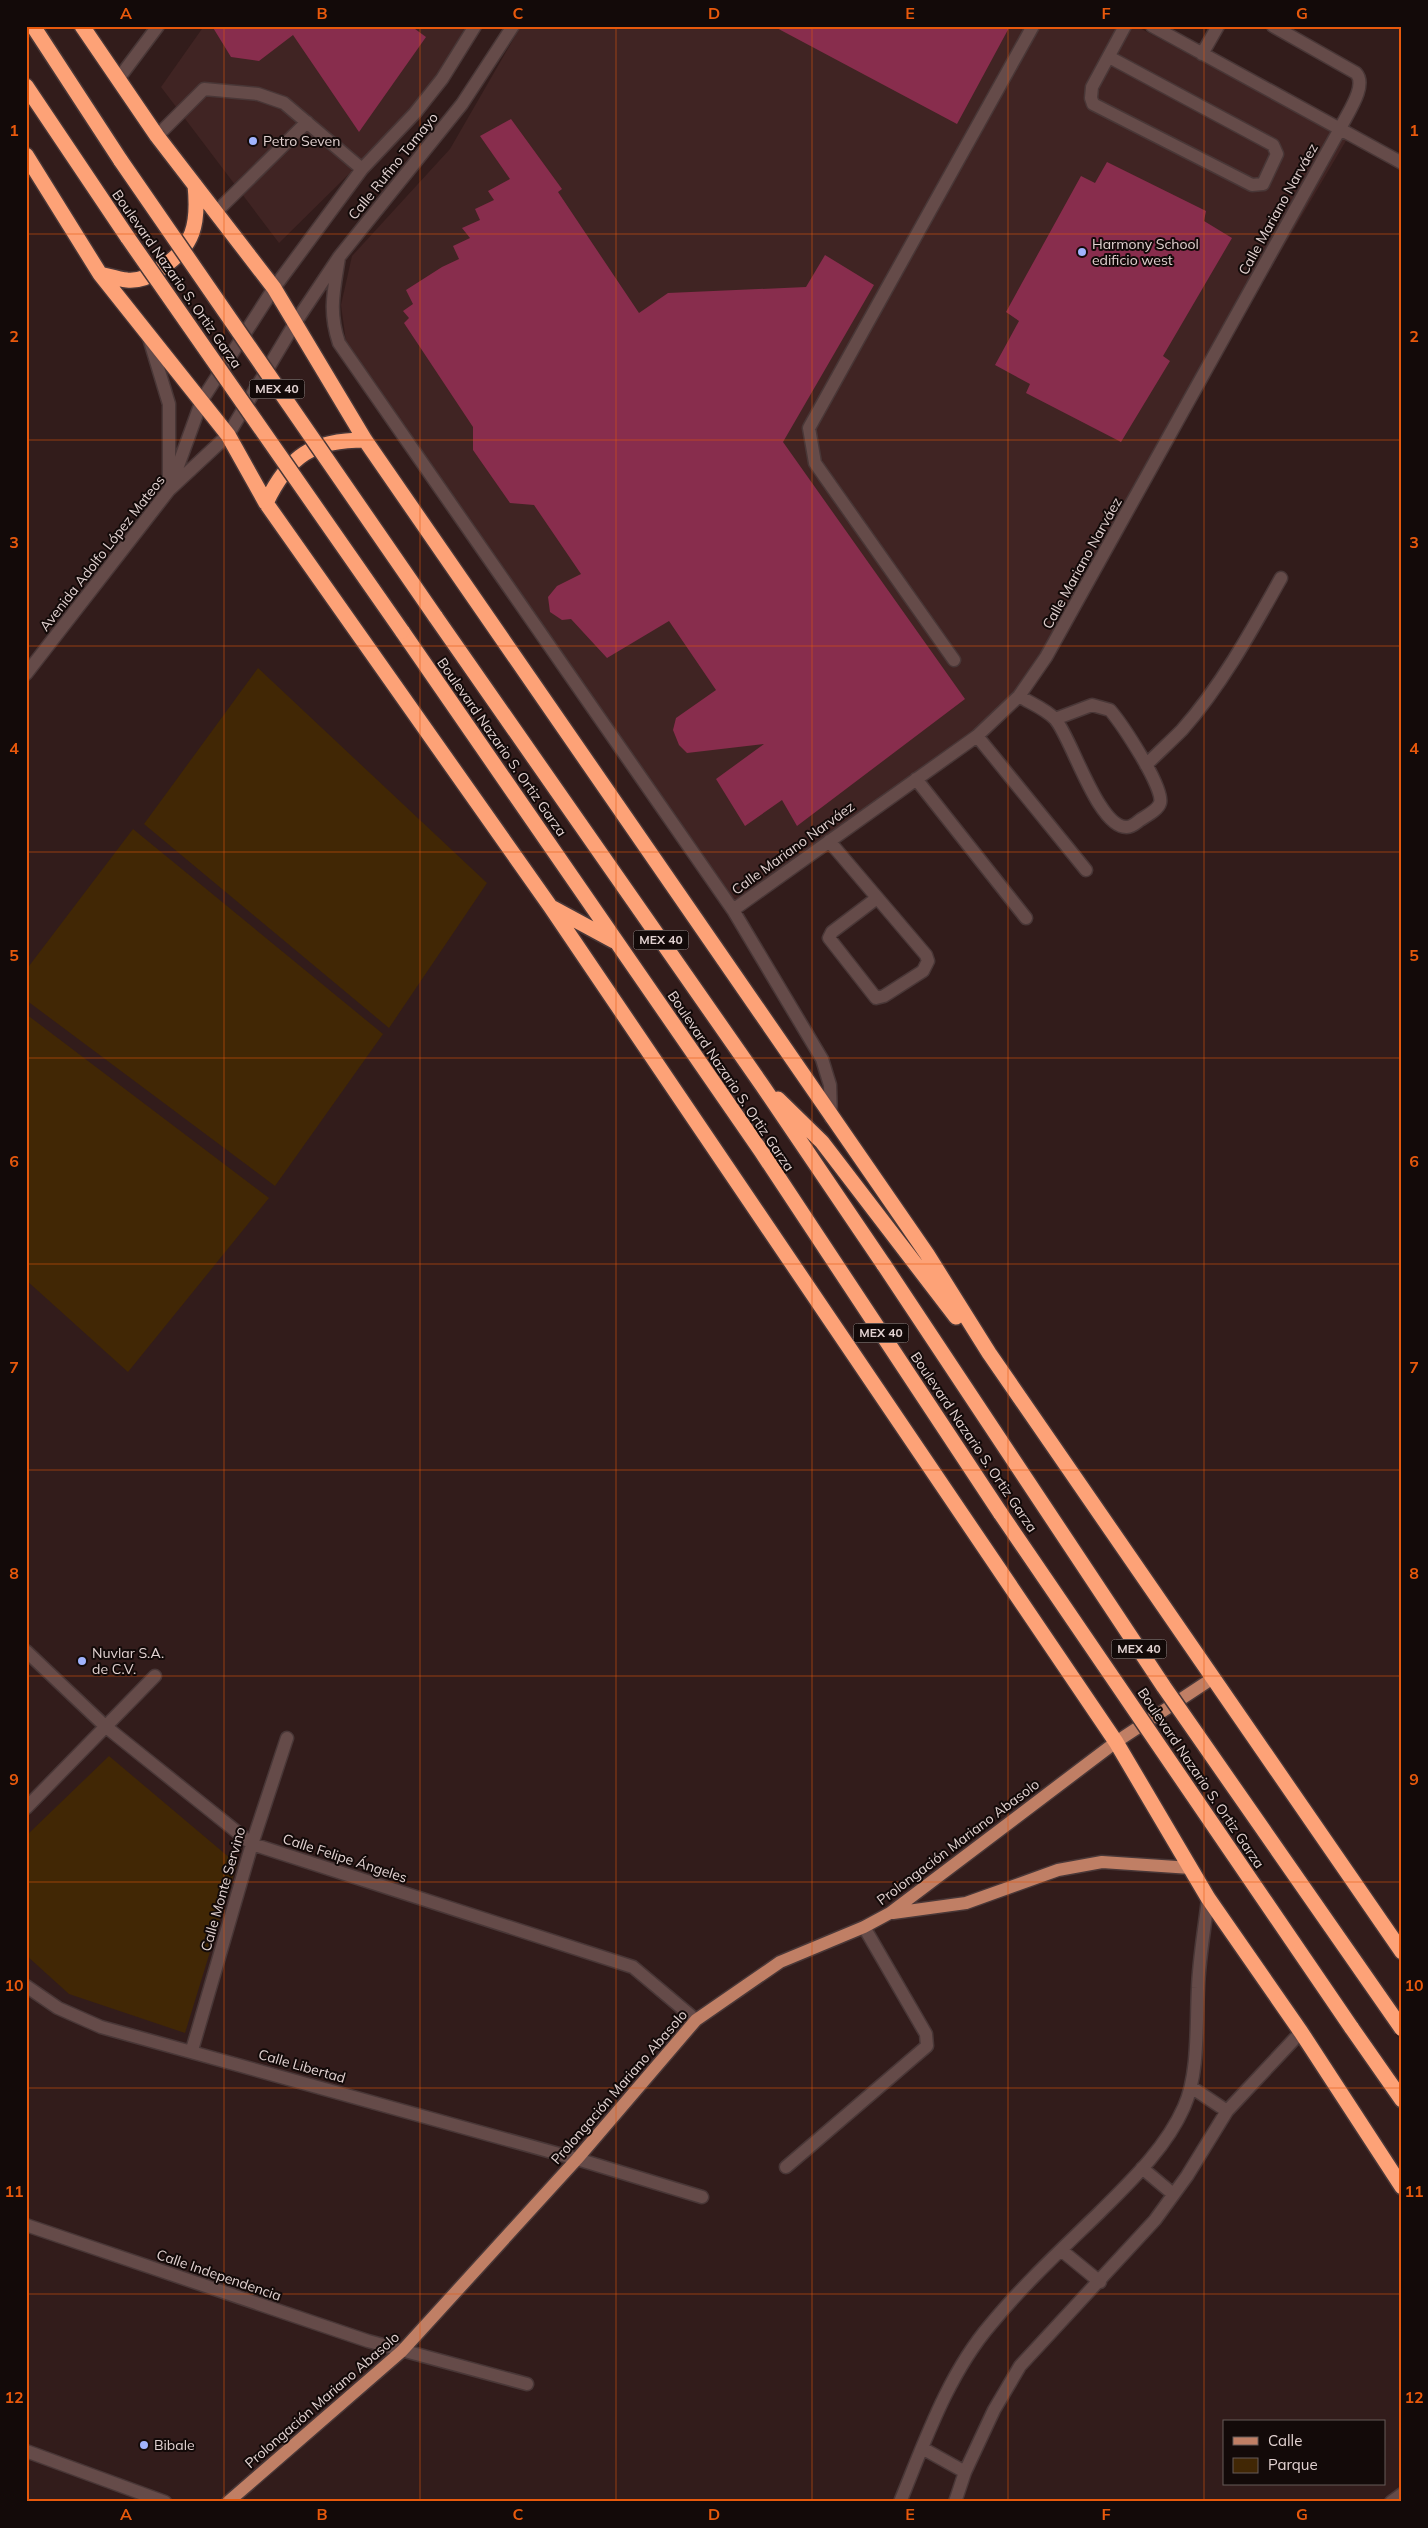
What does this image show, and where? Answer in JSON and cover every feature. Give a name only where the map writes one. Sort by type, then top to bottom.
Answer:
[{"type":"highway","name":"Boulevard Nazario S. Ortiz Garza","points":[[33,26],[121,161],[762,1085],[884,1265],[1164,1688],[1402,2029]]},
{"type":"highway","points":[[82,26],[157,136],[274,288],[365,440],[831,1118],[927,1254],[989,1353],[1402,1952]]},
{"type":"highway","name":"Boulevard Nazario S. Ortiz Garza","points":[[26,86],[128,238],[761,1152],[1001,1514],[1402,2100]]},
{"type":"highway","points":[[27,158],[100,274],[228,435],[266,503],[550,906],[1116,1742],[1208,1898],[1301,2032],[1402,2187]]},
{"type":"highway","points":[[100,274],[128,280],[150,276],[176,259],[190,242],[196,222],[194,184]]},
{"type":"highway","points":[[266,503],[277,481],[295,459],[315,446],[340,440],[365,440]]},
{"type":"highway","points":[[550,906],[617,943]]},
{"type":"highway","points":[[762,1085],[822,1142],[958,1320],[989,1353]]},
{"type":"main road","name":"Prolongación Mariano Abasolo","points":[[228,2502],[402,2351],[577,2159],[696,2020],[780,1962],[864,1927],[890,1913],[1116,1742],[1213,1678]]},
{"type":"main road","points":[[890,1913],[966,1903],[1058,1870],[1102,1862],[1191,1868]]},
{"type":"street","points":[[118,78],[158,26]]},
{"type":"street","name":"Calle Rufino Tamayo","points":[[295,323],[339,257],[462,104],[513,26]]},
{"type":"street","points":[[954,660],[815,463],[809,428],[1033,26]]},
{"type":"street","points":[[1109,57],[1273,145],[1277,154],[1263,184],[1252,186],[1093,104],[1091,98],[1092,87],[1124,26]]},
{"type":"street","points":[[1152,26],[1402,163]]},
{"type":"street","points":[[1202,54],[1218,26]]},
{"type":"street","name":"Calle Mariano Narváez","points":[[733,910],[977,736],[1019,696],[1046,657],[1340,129],[1360,86],[1359,76],[1273,26]]},
{"type":"street","name":"Calle Rufino Tamayo","points":[[169,490],[202,400],[274,288],[362,169],[415,112],[442,79],[470,28]]},
{"type":"street","points":[[157,136],[204,89],[258,94],[284,103],[362,169]]},
{"type":"street","points":[[215,213],[307,122]]},
{"type":"street","points":[[339,257],[331,306],[333,326],[339,343],[733,910],[822,1059],[830,1086],[831,1118]]},
{"type":"street","name":"Avenida Adolfo López Mateos","points":[[26,674],[169,490],[228,435],[295,323]]},
{"type":"street","points":[[148,336],[169,404],[169,490]]},
{"type":"street","points":[[1146,765],[1182,729],[1214,689],[1245,642],[1281,578]]},
{"type":"street","points":[[1019,696],[1055,719],[1095,796],[1113,822],[1120,826],[1133,826],[1159,806],[1161,801],[1159,792],[1146,765],[1110,710],[1092,705],[1055,719]]},
{"type":"street","points":[[977,736],[1086,870]]},
{"type":"street","points":[[916,779],[1026,918]]},
{"type":"street","points":[[829,841],[926,954],[928,961],[923,971],[884,996],[876,998],[829,938],[832,932],[877,898]]},
{"type":"street","name":"Calle Felipe Ángeles","points":[[26,1651],[105,1726],[252,1844],[633,1967],[696,2020]]},
{"type":"street","points":[[26,1808],[156,1676]]},
{"type":"street","name":"Calle Monte Servino","points":[[192,2050],[252,1844],[286,1738]]},
{"type":"street","points":[[900,2502],[922,2448],[956,2375],[989,2326],[1142,2168],[1175,2125],[1191,2087],[1197,2030],[1198,1986],[1208,1898]]},
{"type":"street","points":[[786,2168],[926,2046],[926,2034],[864,1927]]},
{"type":"street","name":"Calle Libertad","points":[[26,1986],[58,2008],[101,2027],[192,2050],[577,2159],[702,2197]]},
{"type":"street","points":[[955,2502],[965,2472],[994,2410],[1020,2366],[1045,2336],[1100,2282],[1154,2220],[1227,2111],[1301,2032]]},
{"type":"street","points":[[1191,2087],[1227,2111]]},
{"type":"street","points":[[1142,2168],[1173,2194]]},
{"type":"street","name":"Calle Independencia","points":[[26,2225],[402,2351],[527,2384]]},
{"type":"street","points":[[1061,2250],[1100,2282]]},
{"type":"street","points":[[922,2448],[965,2472]]},
{"type":"street","points":[[26,2451],[164,2502]]},
{"type":"street","points":[[1391,2502],[1402,2494]]},
{"type":"shaded area","points":[[204,26],[466,26],[427,97],[279,243],[161,87]]},
{"type":"shaded area","points":[[521,26],[1136,26],[1347,139],[1013,706],[738,907],[346,342],[341,305],[352,256],[450,149]]},
{"type":"green space","points":[[258,668],[487,883],[389,1028],[144,824]]},
{"type":"green space","points":[[133,829],[383,1034],[275,1186],[26,1000],[26,970]]},
{"type":"green space","points":[[26,1014],[269,1198],[128,1372],[26,1280]]},
{"type":"green space","points":[[109,1756],[237,1864],[185,2033],[69,1994],[26,1955],[26,1836]]},
{"type":"building","points":[[212,26],[411,26],[426,37],[359,132],[293,35],[259,61],[231,57]]},
{"type":"building","points":[[773,26],[1010,26],[957,124]]},
{"type":"building","points":[[511,119],[562,189],[558,192],[639,313],[668,293],[806,287],[825,255],[874,285],[783,442],[965,699],[797,826],[782,800],[745,826],[716,779],[764,744],[687,753],[679,745],[673,730],[676,718],[716,690],[669,621],[607,658],[571,619],[562,620],[550,612],[548,597],[557,586],[581,574],[534,505],[510,503],[473,450],[473,427],[404,323],[409,318],[403,311],[413,304],[406,290],[442,267],[459,259],[453,246],[470,238],[462,228],[480,220],[475,209],[494,200],[488,191],[510,179],[480,136]]},
{"type":"building","points":[[1107,162],[1206,211],[1204,221],[1232,238],[1163,356],[1170,361],[1121,442],[1026,393],[1030,384],[995,365],[1019,321],[1006,312],[1081,176],[1095,183]]},
{"type":"place","name":"Petro Seven","points":[[253,141]]},
{"type":"place","name":"Harmony School edificio west","points":[[1082,252]]},
{"type":"place","name":"Nuvlar S.A. de C.V.","points":[[82,1661]]},
{"type":"place","name":"Bibale","points":[[144,2445]]}]
